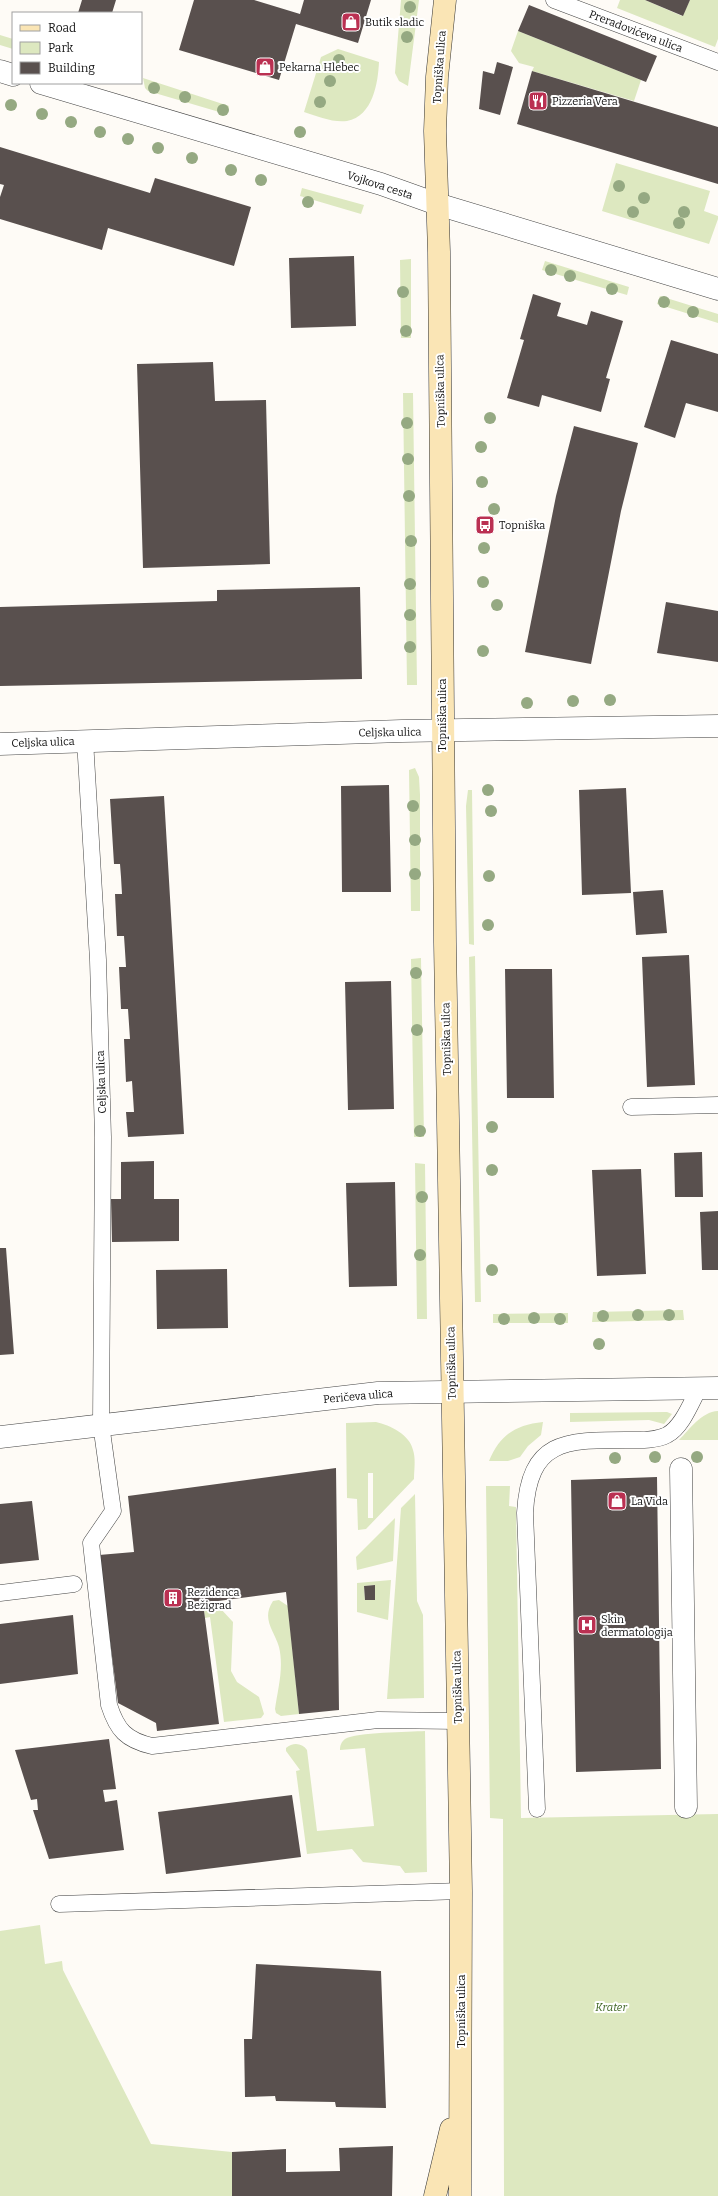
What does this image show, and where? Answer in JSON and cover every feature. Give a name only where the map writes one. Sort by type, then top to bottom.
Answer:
[{"type":"main road","name":"Topniška ulica","points":[[445,0],[437,77],[435,131],[438,204],[442,731],[461,1891],[460,2196]]},
{"type":"main road","name":"Topniška ulica","points":[[435,2196],[450,2135],[460,2078]]},
{"type":"street","points":[[0,71],[12,75]]},
{"type":"street","name":"Vojkova cesta","points":[[44,84],[381,184],[438,204],[718,289]]},
{"type":"street","name":"Celjska ulica","points":[[0,744],[85,740],[442,731],[718,726]]},
{"type":"street","name":"Peričeva ulica","points":[[0,1437],[101,1424],[378,1393],[708,1388]]},
{"type":"street","points":[[681,1469],[686,1806]]},
{"type":"lane","name":"Preradovićeva ulica","points":[[554,0],[718,62]]},
{"type":"lane","name":"Celjska ulica","points":[[85,740],[98,960],[102,1137],[101,1424],[113,1510],[91,1543],[109,1705],[114,1720],[121,1732],[139,1743],[152,1746],[378,1720],[458,1721]]},
{"type":"lane","points":[[631,1107],[718,1106]]},
{"type":"lane","points":[[537,1809],[525,1513],[528,1488],[535,1468],[546,1454],[565,1443],[580,1440],[648,1440],[666,1436],[708,1388]]},
{"type":"lane","points":[[0,1593],[74,1584]]},
{"type":"lane","points":[[59,1904],[461,1891]]},
{"type":"green space","points":[[401,0],[419,0],[408,86],[399,81],[395,73]]},
{"type":"green space","points":[[620,0],[645,0],[682,16],[690,0],[718,0],[718,39],[715,47],[617,8]]},
{"type":"green space","points":[[518,31],[641,80],[634,101],[532,71],[534,67],[519,63],[511,51]]},
{"type":"green space","points":[[0,35],[12,39],[12,49],[0,45]]},
{"type":"green space","points":[[338,49],[379,62],[375,89],[368,106],[363,113],[356,118],[347,121],[331,120],[304,112],[321,57]]},
{"type":"green space","points":[[143,78],[229,106],[226,114],[148,91],[145,88]]},
{"type":"green space","points":[[616,163],[710,191],[704,211],[718,216],[718,219],[709,244],[602,211]]},
{"type":"green space","points":[[302,188],[364,205],[361,214],[300,196]]},
{"type":"green space","points":[[411,259],[411,338],[401,338],[400,260]]},
{"type":"green space","points":[[545,261],[629,287],[627,295],[542,270]]},
{"type":"green space","points":[[660,296],[718,314],[718,323],[657,304]]},
{"type":"green space","points":[[403,393],[413,393],[417,685],[407,685]]},
{"type":"green space","points":[[415,768],[419,777],[420,795],[420,911],[411,911],[409,770]]},
{"type":"green space","points":[[468,790],[472,790],[474,945],[469,944],[466,806]]},
{"type":"green space","points":[[475,956],[481,1302],[475,1302],[469,957]]},
{"type":"green space","points":[[421,958],[424,1137],[414,1137],[411,959]]},
{"type":"green space","points":[[415,1163],[425,1164],[427,1319],[417,1319]]},
{"type":"green space","points":[[683,1310],[684,1320],[592,1322],[593,1312]]},
{"type":"green space","points":[[568,1313],[568,1323],[493,1323],[493,1314]]},
{"type":"green space","points":[[718,1411],[718,1440],[679,1440],[706,1414]]},
{"type":"green space","points":[[667,1412],[672,1414],[664,1424],[649,1420],[570,1422],[570,1413]]},
{"type":"green space","points":[[376,1422],[393,1428],[404,1435],[411,1445],[414,1453],[414,1479],[366,1529],[358,1530],[357,1499],[347,1498],[346,1423]],"holes":[[[368,1473],[373,1473],[373,1518],[368,1518]]]},
{"type":"green space","points":[[543,1422],[541,1435],[528,1446],[520,1457],[508,1461],[489,1461],[498,1444],[510,1433],[533,1423]]},
{"type":"green space","name":"Krater","points":[[486,1486],[510,1486],[509,1506],[516,1507],[521,1818],[718,1814],[718,2196],[504,2196],[503,1819],[490,1818]]},
{"type":"green space","points":[[415,1494],[417,1601],[423,1615],[424,1698],[387,1699],[401,1508]]},
{"type":"green space","points":[[395,1518],[393,1561],[357,1570],[356,1557]]},
{"type":"green space","points":[[391,1580],[388,1620],[357,1612],[357,1583]],"holes":[[[375,1585],[375,1600],[365,1600],[364,1586]]]},
{"type":"green space","points":[[279,1600],[288,1606],[299,1714],[281,1716],[276,1713],[275,1709],[281,1663],[279,1647],[268,1619],[268,1613],[273,1601]]},
{"type":"green space","points":[[214,1607],[220,1608],[233,1622],[231,1671],[237,1682],[259,1697],[264,1714],[261,1718],[224,1722],[210,1617],[205,1618],[204,1609]]},
{"type":"green space","points":[[425,1731],[427,1872],[405,1873],[400,1866],[363,1862],[352,1849],[307,1854],[296,1771],[300,1770],[286,1751],[286,1748],[297,1744],[303,1746],[307,1750],[317,1831],[374,1826],[365,1748],[340,1750],[342,1743],[345,1739],[360,1735]]},
{"type":"green space","points":[[40,1925],[45,1964],[62,1961],[63,1970],[151,2144],[232,2152],[232,2196],[0,2196],[0,1931]]},
{"type":"building","points":[[82,0],[116,0],[112,12],[78,12]]},
{"type":"building","points":[[194,0],[254,0],[300,14],[304,0],[371,0],[358,43],[296,24],[279,80],[179,50]]},
{"type":"building","points":[[645,0],[690,0],[683,16]]},
{"type":"building","points":[[529,5],[657,56],[646,82],[518,31]]},
{"type":"building","points":[[497,62],[513,67],[500,115],[479,109],[483,71],[494,74]]},
{"type":"building","points":[[532,71],[718,127],[718,184],[517,124]]},
{"type":"building","points":[[0,147],[150,193],[155,178],[251,207],[234,266],[108,228],[102,250],[0,219],[0,197],[4,185],[0,184]]},
{"type":"building","points":[[354,256],[356,326],[291,328],[289,258]]},
{"type":"building","points":[[533,294],[561,303],[557,316],[587,325],[591,311],[623,321],[606,378],[610,379],[601,412],[542,395],[539,407],[507,398],[524,340],[520,339]]},
{"type":"building","points":[[671,340],[718,354],[718,412],[686,403],[675,438],[644,427]]},
{"type":"building","points":[[213,362],[215,401],[266,400],[270,564],[143,568],[137,364]]},
{"type":"building","points":[[574,426],[638,443],[621,511],[591,664],[525,652],[556,496]]},
{"type":"building","points":[[360,587],[362,679],[0,686],[0,607],[217,601],[217,590]]},
{"type":"building","points":[[666,602],[718,611],[718,662],[657,653]]},
{"type":"building","points":[[389,785],[391,892],[342,892],[341,786]]},
{"type":"building","points":[[626,788],[631,893],[582,895],[579,790]]},
{"type":"building","points":[[164,796],[184,1134],[128,1137],[126,1112],[134,1112],[132,1081],[126,1082],[124,1039],[130,1039],[128,1009],[121,1009],[119,967],[126,967],[124,936],[117,936],[115,894],[122,894],[120,864],[114,864],[110,799]]},
{"type":"building","points":[[663,890],[667,933],[636,935],[633,892]]},
{"type":"building","points":[[689,955],[695,1085],[647,1087],[642,957]]},
{"type":"building","points":[[505,969],[552,969],[554,1098],[507,1098]]},
{"type":"building","points":[[391,981],[394,1109],[348,1110],[345,982]]},
{"type":"building","points":[[702,1152],[703,1197],[675,1197],[674,1153]]},
{"type":"building","points":[[154,1161],[154,1199],[179,1199],[179,1241],[112,1242],[111,1199],[121,1199],[121,1162]]},
{"type":"building","points":[[641,1169],[646,1274],[597,1276],[592,1170]]},
{"type":"building","points":[[395,1182],[397,1286],[349,1287],[346,1183]]},
{"type":"building","points":[[718,1211],[718,1270],[702,1270],[700,1212]]},
{"type":"building","points":[[0,1248],[6,1248],[14,1354],[0,1355]]},
{"type":"building","points":[[227,1269],[228,1328],[157,1329],[156,1270]]},
{"type":"building","name":"Rezidenca Bežigrad","points":[[336,1468],[339,1710],[299,1714],[286,1592],[203,1603],[219,1724],[157,1731],[156,1723],[118,1703],[99,1555],[134,1552],[128,1496]]},
{"type":"building","points":[[657,1477],[661,1769],[576,1772],[571,1480]]},
{"type":"building","points":[[32,1501],[39,1560],[0,1564],[0,1504]]},
{"type":"building","points":[[375,1585],[375,1600],[365,1600],[364,1586]]},
{"type":"building","points":[[73,1615],[78,1674],[0,1684],[0,1624]]},
{"type":"building","points":[[109,1739],[116,1789],[103,1790],[105,1802],[117,1800],[124,1850],[49,1859],[33,1810],[38,1810],[37,1799],[31,1800],[15,1750]]},
{"type":"building","points":[[292,1795],[301,1857],[166,1874],[158,1812]]},
{"type":"building","points":[[256,1964],[381,1971],[386,2108],[336,2107],[335,2102],[276,2101],[275,2096],[245,2097],[244,2039],[252,2039]]},
{"type":"building","points":[[393,2146],[392,2196],[232,2196],[232,2152],[286,2149],[286,2172],[340,2171],[339,2148]]},
{"type":"place","name":"Butik sladic","points":[[351,22]]},
{"type":"place","name":"Pekarna Hlebec","points":[[265,67]]},
{"type":"place","name":"Pizzeria Vera","points":[[538,101]]},
{"type":"place","name":"Topniška","points":[[485,525]]},
{"type":"place","name":"La Vida","points":[[617,1501]]},
{"type":"place","name":"Rezidenca Bežigrad","points":[[173,1598]]},
{"type":"place","name":"Skin dermatologija","points":[[587,1625]]}]
